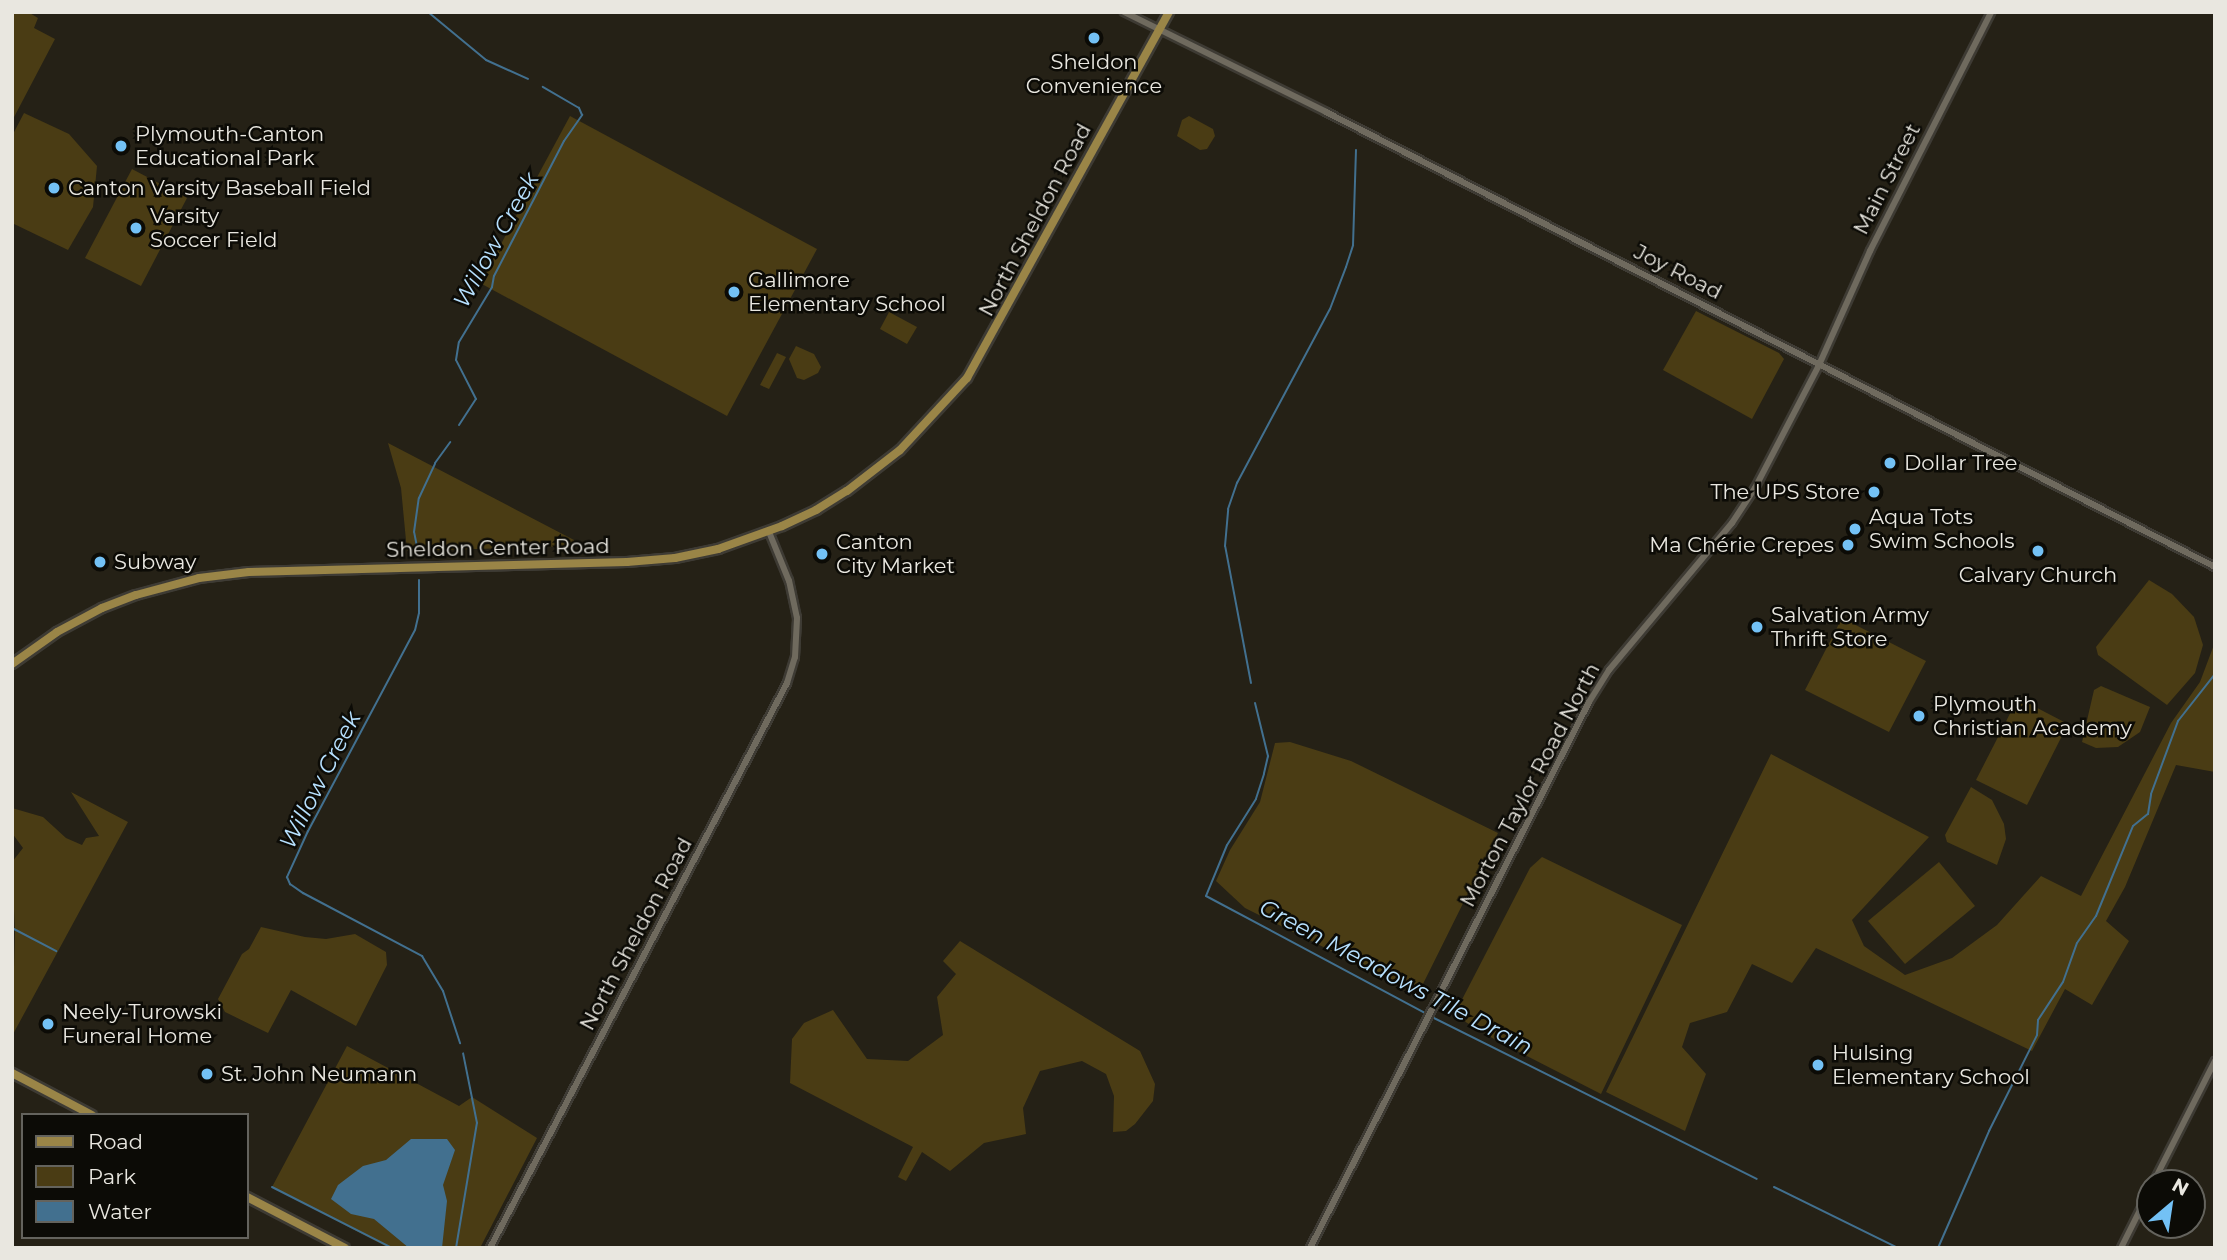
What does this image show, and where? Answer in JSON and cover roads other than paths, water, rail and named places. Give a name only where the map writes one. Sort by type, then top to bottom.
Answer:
[{"type":"main road","name":"North Sheldon Road","points":[[917,434],[967,378],[981,355],[1169,12]]},
{"type":"main road","name":"Sheldon Center Road","points":[[12,663],[57,632],[136,595],[224,574],[653,560],[719,549],[811,512],[847,491],[917,434]]},
{"type":"main road","points":[[12,1073],[88,1113]]},
{"type":"main road","points":[[248,1198],[345,1248]]},
{"type":"street","name":"Joy Road","points":[[1124,12],[2215,567]]},
{"type":"street","name":"Main Street","points":[[1819,365],[1870,251],[1991,12]]},
{"type":"street","name":"Morton Taylor Road North","points":[[1310,1248],[1589,702],[1616,662],[1741,510],[1819,365]]},
{"type":"street","name":"North Sheldon Road","points":[[490,1248],[791,673],[797,631],[789,581],[769,531]]},
{"type":"street","points":[[2160,1169],[2215,1061]]},
{"type":"street","points":[[2121,1248],[2136,1218]]},
{"type":"water","points":[[411,1139],[447,1139],[455,1150],[443,1185],[447,1201],[442,1248],[409,1248],[374,1219],[351,1214],[331,1199],[338,1185],[363,1166],[386,1160]]},
{"type":"waterway","name":"Willow Creek","points":[[428,12],[486,60],[528,79]]},
{"type":"waterway","name":"Willow Creek","points":[[459,425],[476,399],[456,360],[459,342],[492,287],[494,276],[564,141],[582,115],[579,108],[543,87]]},
{"type":"waterway","name":"Green Meadows Tile Drain","points":[[1251,683],[1225,546],[1228,509],[1237,483],[1330,309],[1346,267],[1353,245],[1356,150]]},
{"type":"waterway","name":"Willow Creek","points":[[418,552],[414,532],[419,498],[435,463],[450,442]]},
{"type":"waterway","name":"Willow Creek","points":[[419,580],[419,613],[415,630],[308,831],[287,877],[290,884],[303,893],[422,956],[443,991],[460,1043]]},
{"type":"waterway","points":[[1938,1248],[1989,1131],[2037,1035],[2038,1020],[2063,982],[2077,943],[2096,916],[2133,826],[2148,814],[2151,794],[2178,721],[2215,674]]},
{"type":"waterway","name":"Green Meadows Tile Drain","points":[[1255,703],[1268,756],[1264,774],[1256,799],[1227,845],[1206,896],[1425,1013]]},
{"type":"waterway","points":[[12,928],[56,951]]},
{"type":"waterway","name":"Green Meadows Tile Drain","points":[[1430,1016],[1757,1179]]},
{"type":"waterway","name":"Willow Creek","points":[[456,1248],[477,1123],[463,1053]]},
{"type":"waterway","points":[[272,1187],[392,1248]]},
{"type":"waterway","name":"Green Meadows Tile Drain","points":[[1774,1187],[1898,1248]]},
{"type":"place","name":"Sheldon Convenience","points":[[1094,38]]},
{"type":"place","name":"Plymouth-Canton Educational Park","points":[[121,146]]},
{"type":"place","name":"Canton Varsity Baseball Field","points":[[54,188]]},
{"type":"place","name":"Varsity Soccer Field","points":[[136,228]]},
{"type":"place","name":"Gallimore Elementary School","points":[[734,292]]},
{"type":"place","name":"Dollar Tree","points":[[1890,463]]},
{"type":"place","name":"The UPS Store","points":[[1874,492]]},
{"type":"place","name":"Aqua Tots Swim Schools","points":[[1855,529]]},
{"type":"place","name":"Ma Chérie Crepes","points":[[1848,545]]},
{"type":"place","name":"Calvary Church","points":[[2038,551]]},
{"type":"place","name":"Canton City Market","points":[[822,554]]},
{"type":"place","name":"Subway","points":[[100,562]]},
{"type":"place","name":"Salvation Army Thrift Store","points":[[1757,627]]},
{"type":"place","name":"Plymouth Christian Academy","points":[[1919,716]]},
{"type":"place","name":"Neely-Turowski Funeral Home","points":[[48,1024]]},
{"type":"place","name":"Hulsing Elementary School","points":[[1818,1065]]},
{"type":"place","name":"St. John Neumann","points":[[207,1074]]}]
